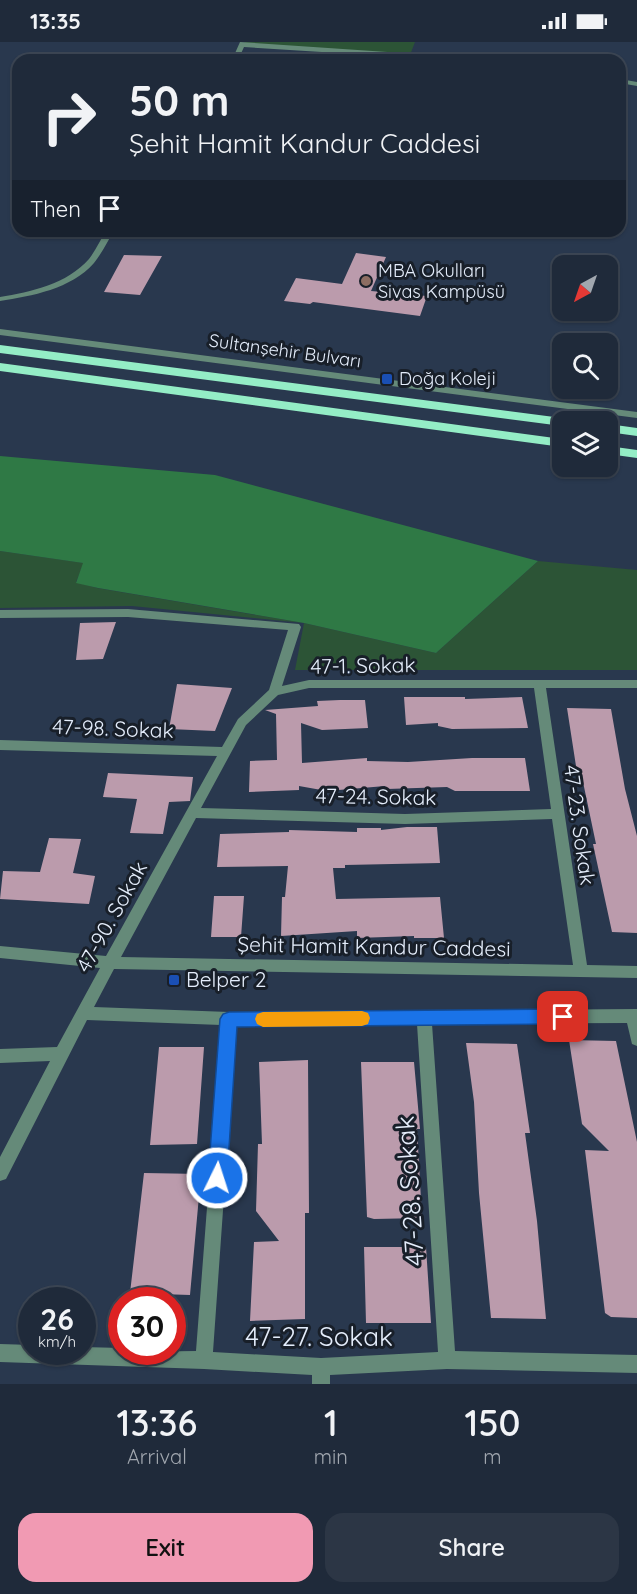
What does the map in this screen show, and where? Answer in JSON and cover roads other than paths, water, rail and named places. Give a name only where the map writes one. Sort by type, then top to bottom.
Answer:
[{"type":"highway","name":"Sultanşehir Bulvarı","points":[[0,349],[552,421]]},
{"type":"highway","points":[[0,367],[552,442]]},
{"type":"highway","points":[[618,429],[637,432]]},
{"type":"highway","points":[[618,451],[637,454]]},
{"type":"street","points":[[242,44],[383,54]]},
{"type":"street","points":[[0,299],[20,297],[64,280],[87,266],[106,237]]},
{"type":"street","name":"Sultanşehir Bulvarı","points":[[0,332],[637,416]]},
{"type":"street","name":"47-1. Sokak","points":[[0,614],[128,613],[295,627],[274,692]]},
{"type":"street","name":"47-1. Sokak","points":[[274,692],[309,684],[637,684]]},
{"type":"street","name":"47-23. Sokak","points":[[539,684],[581,972]]},
{"type":"street","name":"47-90. Sokak","points":[[0,1173],[82,1013],[242,722],[274,692]]},
{"type":"street","name":"47-98. Sokak","points":[[0,745],[226,752]]},
{"type":"street","name":"47-24. Sokak","points":[[194,813],[405,819],[557,814]]},
{"type":"street","name":"Şehit Hamit Kandur Caddesi","points":[[0,952],[110,963],[637,972]]},
{"type":"street","points":[[82,1013],[229,1019],[635,1016],[637,1039]]},
{"type":"street","name":"47-28. Sokak","points":[[424,1018],[447,1360]]},
{"type":"street","points":[[204,1360],[229,1019]]},
{"type":"street","points":[[0,1056],[61,1054]]},
{"type":"street","name":"47-27. Sokak","points":[[0,1353],[204,1360],[321,1376],[447,1360],[637,1364]]},
{"type":"place","name":"MBA Okulları Sivas Kampüsü","points":[[366,281]]},
{"type":"place","name":"Doğa Koleji","points":[[387,379]]},
{"type":"place","name":"Belper 2","points":[[174,980]]}]
